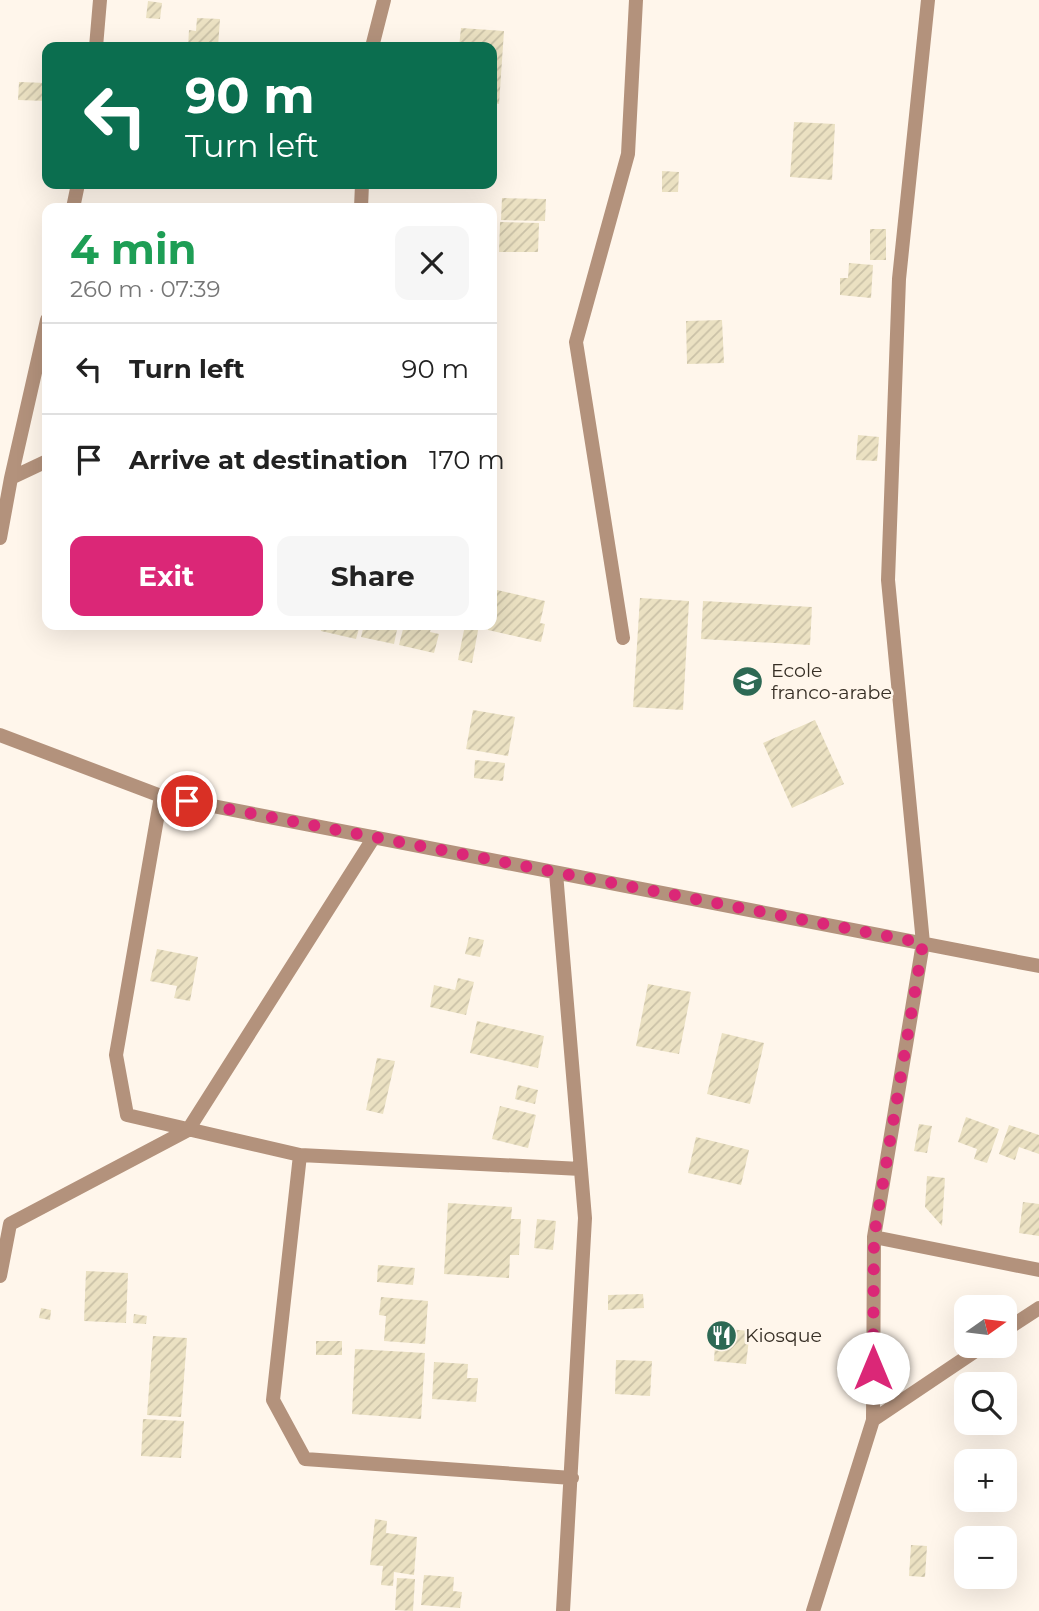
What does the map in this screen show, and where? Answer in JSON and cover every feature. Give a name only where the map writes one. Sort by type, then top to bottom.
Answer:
[{"type":"street","points":[[96,42],[100,0]]},
{"type":"street","points":[[373,42],[384,0]]},
{"type":"street","points":[[623,638],[576,342],[628,154],[636,0]]},
{"type":"street","points":[[813,1611],[873,1420],[874,1237],[923,943],[888,580],[899,279],[928,0]]},
{"type":"street","points":[[0,538],[42,342]]},
{"type":"street","points":[[11,478],[42,463]]},
{"type":"street","points":[[0,734],[161,796],[1039,966]]},
{"type":"street","points":[[161,796],[116,1055],[127,1115],[300,1154],[581,1169]]},
{"type":"street","points":[[0,1276],[10,1224],[188,1130],[374,837]]},
{"type":"street","points":[[556,873],[585,1218],[563,1611]]},
{"type":"street","points":[[300,1154],[274,1400],[305,1459],[572,1478]]},
{"type":"street","points":[[874,1237],[1039,1270]]},
{"type":"street","points":[[1017,1322],[1039,1308]]},
{"type":"street","points":[[873,1420],[965,1358]]},
{"type":"building","points":[[148,1],[162,3],[160,19],[146,18]]},
{"type":"building","points":[[197,18],[220,19],[218,42],[188,42],[189,30],[196,31]]},
{"type":"building","points":[[461,28],[504,31],[499,104],[497,42],[460,42]]},
{"type":"building","points":[[19,82],[42,83],[42,101],[18,100]]},
{"type":"building","points":[[794,122],[835,124],[832,180],[790,177]]},
{"type":"building","points":[[662,171],[679,172],[678,192],[662,192]]},
{"type":"building","points":[[502,198],[546,199],[545,221],[501,220]]},
{"type":"building","points":[[500,222],[539,223],[538,252],[499,252]]},
{"type":"building","points":[[870,229],[886,229],[886,260],[870,260]]},
{"type":"building","points":[[849,263],[873,265],[871,298],[840,295],[840,278],[848,278]]},
{"type":"building","points":[[722,320],[724,363],[687,364],[686,321]]},
{"type":"building","points":[[858,435],[879,437],[877,461],[856,460]]},
{"type":"building","points":[[497,590],[545,601],[540,623],[545,624],[541,642],[488,630],[497,630]]},
{"type":"building","points":[[640,598],[689,601],[683,710],[633,707]]},
{"type":"building","points":[[703,601],[812,607],[810,645],[701,639]]},
{"type":"building","points":[[321,630],[359,630],[356,639]]},
{"type":"building","points":[[363,630],[397,630],[394,644],[361,637]]},
{"type":"building","points":[[403,630],[431,630],[439,634],[434,653],[399,645]]},
{"type":"building","points":[[464,630],[478,630],[472,663],[458,660]]},
{"type":"building","points":[[473,710],[515,717],[508,756],[466,749]]},
{"type":"building","points":[[815,720],[844,784],[792,808],[763,743]]},
{"type":"building","points":[[475,760],[505,763],[503,781],[474,778]]},
{"type":"building","points":[[469,937],[484,940],[480,957],[465,954]]},
{"type":"building","points":[[157,949],[198,957],[190,1001],[174,998],[177,986],[150,981]]},
{"type":"building","points":[[458,978],[474,982],[466,1015],[430,1007],[434,985],[455,990]]},
{"type":"building","points":[[648,984],[691,992],[679,1054],[636,1046]]},
{"type":"building","points":[[477,1021],[544,1036],[538,1068],[470,1053]]},
{"type":"building","points":[[722,1033],[764,1043],[750,1104],[707,1094]]},
{"type":"building","points":[[377,1058],[395,1061],[383,1114],[366,1110]]},
{"type":"building","points":[[518,1085],[538,1090],[535,1104],[515,1099]]},
{"type":"building","points":[[500,1106],[536,1115],[528,1148],[492,1139]]},
{"type":"building","points":[[966,1117],[999,1129],[987,1163],[974,1159],[977,1149],[958,1142]]},
{"type":"building","points":[[919,1124],[932,1126],[927,1153],[914,1151]]},
{"type":"building","points":[[1009,1125],[1039,1135],[1039,1154],[1019,1147],[1015,1160],[999,1154]]},
{"type":"building","points":[[696,1137],[749,1150],[741,1185],[688,1173]]},
{"type":"building","points":[[927,1176],[945,1178],[942,1226],[925,1207]]},
{"type":"building","points":[[1023,1202],[1039,1204],[1039,1236],[1019,1233]]},
{"type":"building","points":[[448,1203],[512,1207],[511,1219],[521,1219],[519,1255],[510,1255],[509,1278],[444,1274]]},
{"type":"building","points":[[537,1219],[556,1221],[553,1250],[534,1248]]},
{"type":"building","points":[[378,1265],[415,1268],[413,1285],[377,1282]]},
{"type":"building","points":[[86,1271],[128,1273],[126,1323],[84,1321]]},
{"type":"building","points":[[643,1294],[644,1308],[608,1310],[608,1295]]},
{"type":"building","points":[[381,1297],[428,1301],[425,1344],[384,1341],[386,1316],[379,1315]]},
{"type":"building","points":[[41,1308],[51,1310],[50,1320],[39,1318]]},
{"type":"building","points":[[134,1314],[147,1316],[146,1324],[133,1323]]},
{"type":"building","points":[[716,1328],[750,1331],[746,1364],[714,1361]]},
{"type":"building","points":[[153,1336],[187,1338],[181,1417],[147,1415]]},
{"type":"building","points":[[316,1341],[342,1341],[342,1355],[316,1355]]},
{"type":"building","points":[[355,1349],[425,1353],[421,1419],[352,1414]]},
{"type":"building","points":[[616,1360],[652,1361],[650,1396],[615,1394]]},
{"type":"building","points":[[434,1362],[468,1364],[467,1378],[478,1378],[476,1402],[432,1399]]},
{"type":"building","points":[[143,1419],[184,1421],[181,1458],[141,1456]]},
{"type":"building","points":[[375,1519],[387,1521],[386,1533],[417,1537],[414,1575],[394,1572],[393,1586],[381,1585],[383,1566],[370,1565]]},
{"type":"building","points":[[911,1545],[927,1546],[925,1577],[909,1576]]},
{"type":"building","points":[[424,1575],[454,1577],[453,1591],[462,1592],[460,1608],[421,1605]]},
{"type":"building","points":[[397,1578],[415,1579],[413,1611],[395,1610]]},
{"type":"place","name":"Ecole franco-arabe","points":[[748,681]]},
{"type":"place","name":"Kiosque","points":[[722,1335]]},
{"type":"route","points":[[187,801],[923,943],[874,1237],[873,1368]]}]
